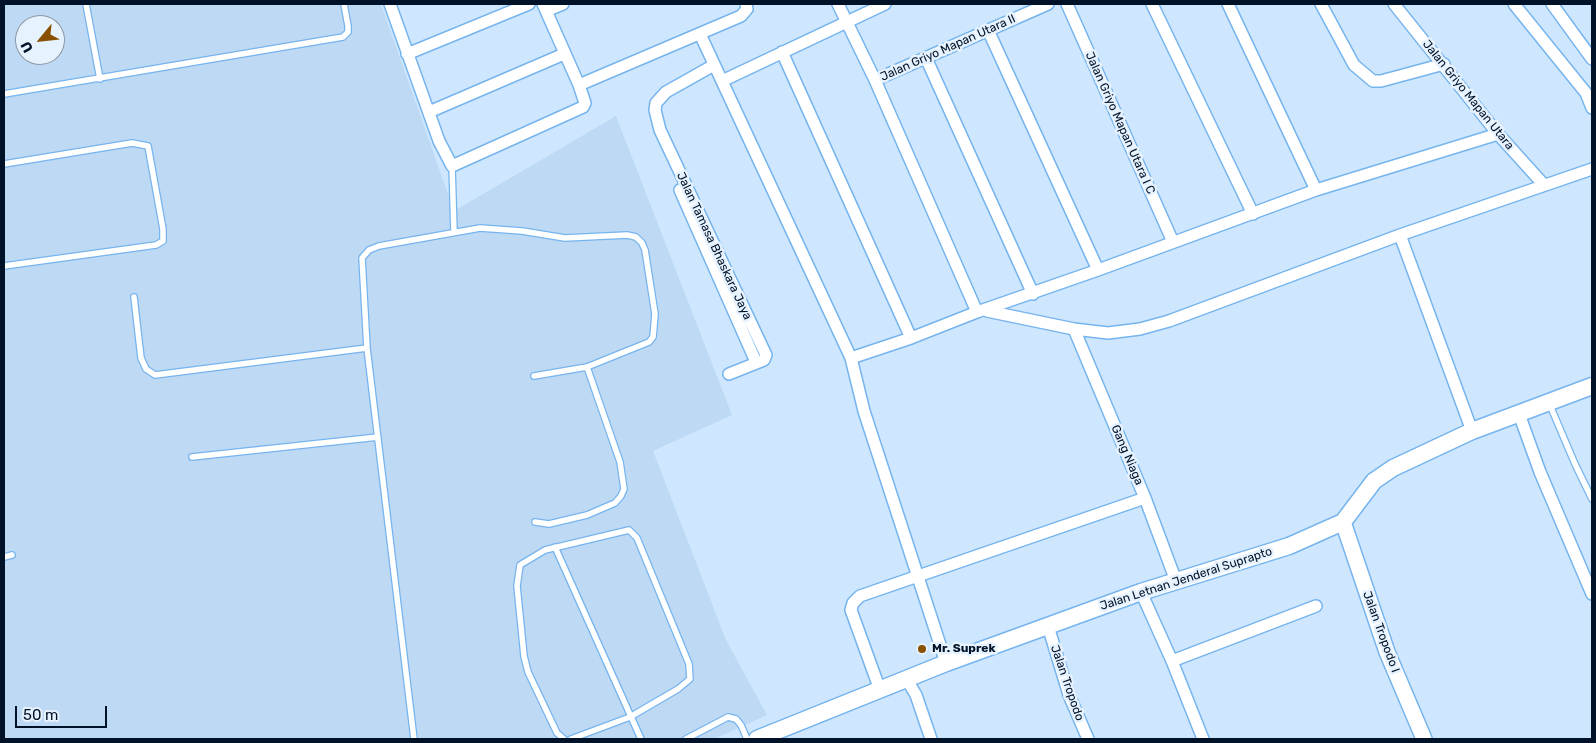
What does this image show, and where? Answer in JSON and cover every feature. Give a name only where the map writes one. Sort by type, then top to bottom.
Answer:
[{"type":"main road","name":"Jalan Letnan Jenderal Suprapto","points":[[757,739],[774,736],[946,663],[1141,592],[1290,546],[1343,522],[1366,491],[1384,474],[1429,450],[1472,431],[1592,386]]},
{"type":"street","points":[[390,4],[439,141],[452,166],[580,110],[585,103],[545,7],[563,4]]},
{"type":"street","points":[[407,54],[529,4]]},
{"type":"street","points":[[578,85],[741,16],[747,9],[746,4]]},
{"type":"street","points":[[838,4],[981,311]]},
{"type":"street","points":[[722,81],[885,4]]},
{"type":"street","name":"Jalan Griyo Mapan Utara II","points":[[875,80],[1048,4]]},
{"type":"street","name":"Jalan Griyo Mapan Utara I C","points":[[1067,4],[1173,242]]},
{"type":"street","points":[[1152,4],[1253,214]]},
{"type":"street","points":[[1228,4],[1316,190]]},
{"type":"street","points":[[1321,4],[1354,65],[1372,81],[1381,81],[1444,64]]},
{"type":"street","name":"Jalan Griyo Mapan Utara","points":[[1394,4],[1444,64],[1498,134],[1544,185]]},
{"type":"street","points":[[1514,4],[1586,93],[1592,108]]},
{"type":"street","points":[[1552,4],[1592,59]]},
{"type":"street","points":[[988,30],[1098,270]]},
{"type":"street","points":[[700,34],[850,358],[864,411],[946,663]]},
{"type":"street","points":[[782,52],[911,338]]},
{"type":"street","points":[[429,112],[564,54]]},
{"type":"street","points":[[926,58],[1033,294]]},
{"type":"street","name":"Jalan Tamasa Bhaskara Jaya","points":[[714,65],[666,92],[656,103],[657,124],[766,355],[764,360],[729,374]]},
{"type":"street","points":[[850,358],[911,338],[1316,190],[1498,134]]},
{"type":"street","points":[[981,311],[1074,330],[1108,333],[1140,329],[1169,321],[1400,235],[1592,170]]},
{"type":"street","points":[[1400,235],[1472,431]]},
{"type":"street","name":"Gang Niaga","points":[[1074,330],[1145,498],[1176,581]]},
{"type":"street","points":[[1519,414],[1540,472],[1592,594]]},
{"type":"street","points":[[880,690],[851,610],[853,603],[860,596],[1145,498]]},
{"type":"street","name":"Jalan Tropodo I","points":[[1343,522],[1387,652],[1424,739]]},
{"type":"street","points":[[1141,592],[1172,661],[1203,739]]},
{"type":"street","points":[[1172,661],[1316,606]]},
{"type":"street","name":"Jalan Tropodo","points":[[1048,626],[1070,695],[1088,739]]},
{"type":"street","points":[[907,680],[916,696],[931,739]]},
{"type":"lane","points":[[86,4],[100,79]]},
{"type":"lane","points":[[4,94],[343,37],[348,32],[344,4]]},
{"type":"lane","points":[[4,164],[132,143],[148,146],[163,229],[163,241],[156,245],[4,266]]},
{"type":"lane","points":[[452,166],[454,232]]},
{"type":"lane","points":[[414,739],[367,348],[362,258],[369,250],[379,246],[480,228],[522,230],[565,238],[627,235],[636,237],[642,243],[655,314],[654,337],[649,342],[587,368],[534,376]]},
{"type":"lane","points":[[134,297],[141,358],[146,368],[155,375],[367,348]]},
{"type":"lane","points":[[535,522],[549,524],[587,514],[615,503],[624,489],[620,462],[587,368]]},
{"type":"lane","points":[[1548,402],[1574,464],[1592,498]]},
{"type":"lane","points":[[192,457],[378,437]]},
{"type":"lane","points":[[564,739],[556,733],[528,672],[522,648],[517,586],[523,561],[555,547],[626,530],[632,532],[636,538],[689,664],[691,673],[687,683],[630,716],[572,739]]},
{"type":"lane","points":[[555,547],[641,739]]},
{"type":"lane","points":[[4,557],[12,555]]},
{"type":"lane","points":[[686,739],[728,717],[736,719],[741,724],[747,739]]},
{"type":"shaded area","points":[[4,4],[381,4],[454,211],[616,116],[732,415],[653,451],[726,640],[767,715],[714,739],[4,739]]},
{"type":"place","name":"Mr. Suprek","points":[[922,649]]}]
